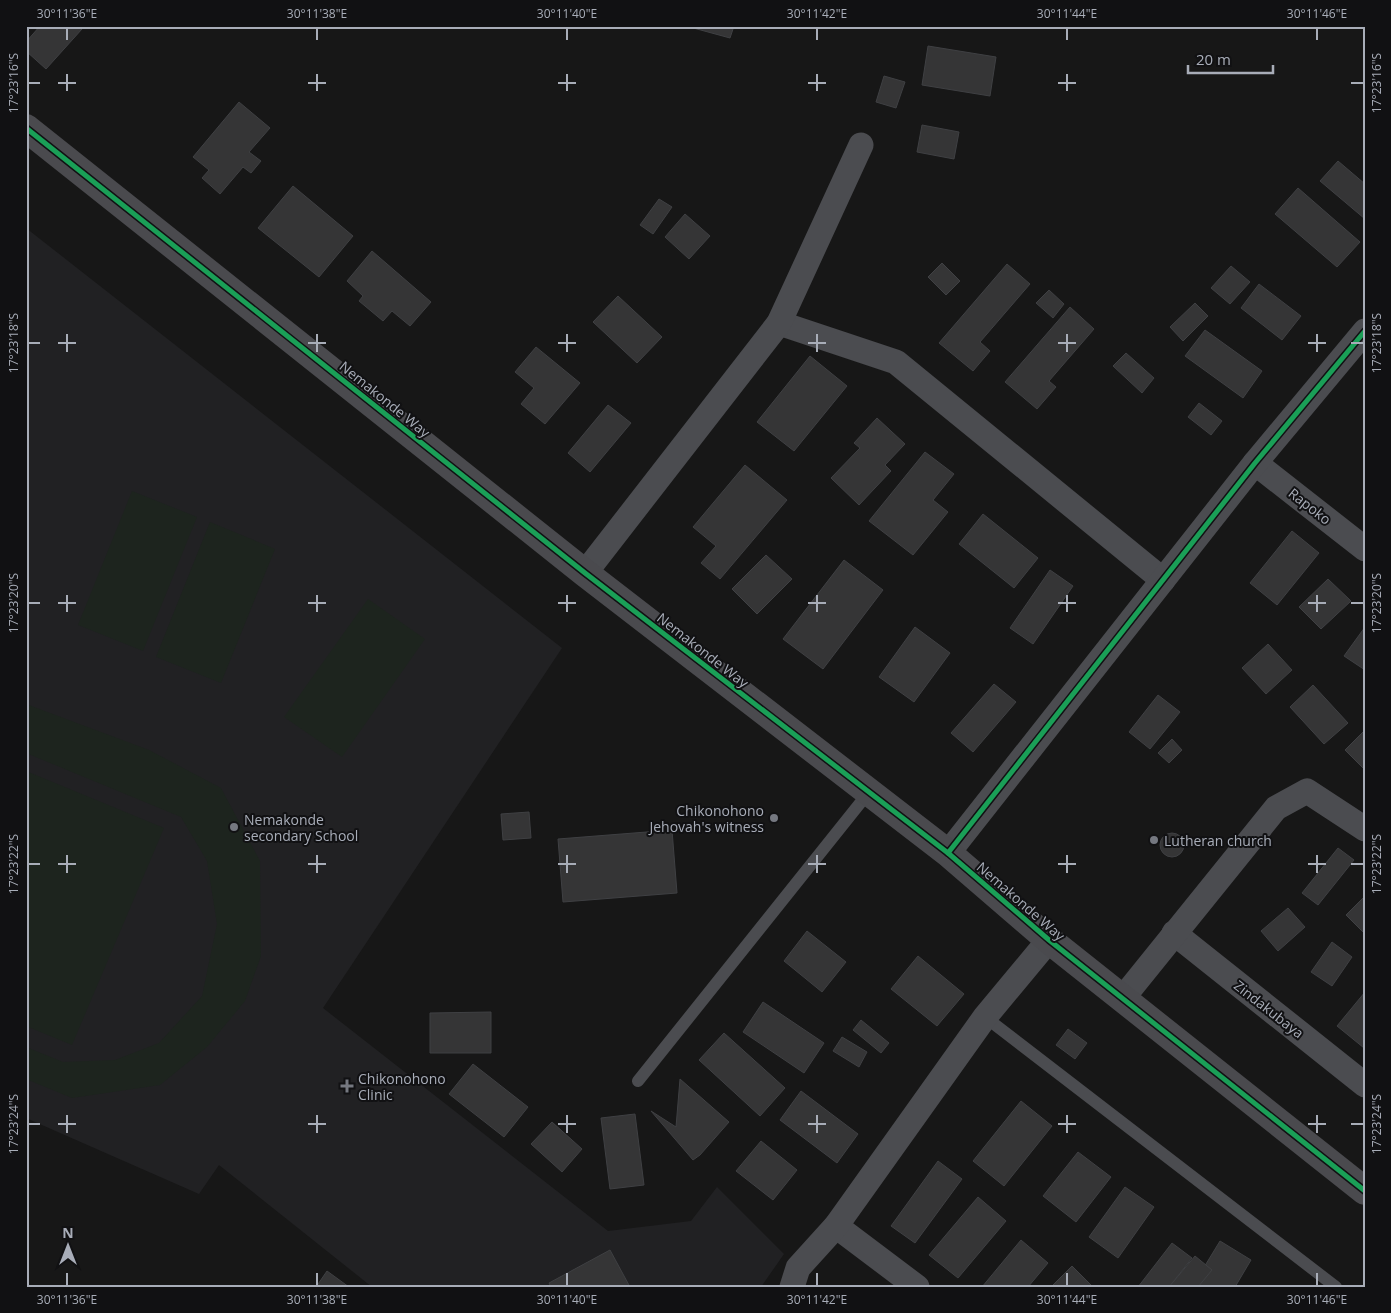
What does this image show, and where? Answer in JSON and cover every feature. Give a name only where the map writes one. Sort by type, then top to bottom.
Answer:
[{"type":"street","name":"Nemakonde Way","points":[[26,128],[585,573],[948,853],[1122,999],[1365,1191]]},
{"type":"street","points":[[585,573],[779,323],[861,145]]},
{"type":"street","points":[[779,323],[896,362],[1163,580]]},
{"type":"street","points":[[948,853],[1255,463],[1365,331]]},
{"type":"street","name":"Rapoko","points":[[1255,463],[1365,549]]},
{"type":"street","points":[[1122,999],[1276,808],[1307,791],[1365,829]]},
{"type":"street","name":"Zindakubaya","points":[[1174,933],[1365,1085]]},
{"type":"street","points":[[792,1287],[798,1268],[836,1226],[985,1017],[1050,940]]},
{"type":"street","points":[[836,1226],[916,1287]]},
{"type":"lane","points":[[638,1081],[869,792]]},
{"type":"lane","points":[[985,1017],[1336,1287]]},
{"type":"shaded area","name":"Nemakonde secondary School","points":[[26,228],[562,648],[323,1008],[608,1231],[691,1221],[717,1187],[784,1254],[761,1287],[372,1287],[219,1165],[199,1194],[26,1118]]},
{"type":"shaded area","points":[[132,491],[197,517],[143,651],[78,625]]},
{"type":"shaded area","points":[[210,522],[275,549],[221,683],[156,657]]},
{"type":"shaded area","points":[[368,599],[425,639],[342,757],[284,717]]},
{"type":"shaded area","points":[[26,704],[149,750],[221,788],[260,861],[261,956],[245,1001],[207,1047],[160,1085],[72,1098],[26,1079],[26,1047],[63,1062],[115,1060],[159,1043],[202,996],[217,924],[207,861],[181,817],[26,753]]},
{"type":"shaded area","points":[[26,771],[164,828],[72,1045],[26,1026]]},
{"type":"building","points":[[40,26],[78,26],[82,29],[46,69],[26,51],[26,42]]},
{"type":"building","points":[[686,26],[734,26],[730,38]]},
{"type":"building","points":[[928,46],[996,57],[990,96],[922,85]]},
{"type":"building","points":[[884,76],[905,82],[896,108],[876,102]]},
{"type":"building","points":[[239,102],[270,128],[249,152],[261,161],[251,173],[243,167],[220,194],[202,178],[209,170],[193,157]]},
{"type":"building","points":[[922,125],[959,132],[954,159],[917,152]]},
{"type":"building","points":[[1338,161],[1365,184],[1365,219],[1320,181]]},
{"type":"building","points":[[293,186],[353,236],[319,277],[258,228]]},
{"type":"building","points":[[1298,188],[1360,242],[1337,267],[1275,214]]},
{"type":"building","points":[[659,199],[672,207],[653,234],[640,225]]},
{"type":"building","points":[[685,214],[710,236],[689,259],[665,237]]},
{"type":"building","points":[[372,251],[431,302],[410,326],[392,311],[383,321],[359,301],[363,296],[347,281]]},
{"type":"building","points":[[942,263],[960,281],[946,295],[928,277]]},
{"type":"building","points":[[1007,264],[1030,284],[980,342],[990,351],[973,371],[939,343]]},
{"type":"building","points":[[1231,266],[1250,282],[1230,304],[1211,288]]},
{"type":"building","points":[[1259,284],[1301,316],[1282,340],[1241,308]]},
{"type":"building","points":[[1049,290],[1064,304],[1053,318],[1036,303]]},
{"type":"building","points":[[618,296],[662,337],[637,363],[593,322]]},
{"type":"building","points":[[1195,303],[1208,316],[1183,341],[1170,327]]},
{"type":"building","points":[[1070,307],[1094,329],[1049,381],[1056,387],[1037,409],[1005,382]]},
{"type":"building","points":[[1205,330],[1262,371],[1243,398],[1185,356]]},
{"type":"building","points":[[536,347],[580,383],[545,424],[521,404],[534,388],[515,372]]},
{"type":"building","points":[[1126,353],[1154,378],[1142,393],[1113,366]]},
{"type":"building","points":[[810,356],[847,386],[794,451],[757,422]]},
{"type":"building","points":[[1199,403],[1222,421],[1211,435],[1188,417]]},
{"type":"building","points":[[608,405],[631,423],[590,472],[568,453]]},
{"type":"building","points":[[877,418],[905,444],[885,465],[891,471],[859,505],[831,478],[860,448],[854,443]]},
{"type":"building","points":[[925,452],[954,474],[933,500],[948,512],[913,555],[869,521]]},
{"type":"building","points":[[745,465],[787,500],[720,579],[701,563],[716,546],[693,527]]},
{"type":"building","points":[[983,514],[1038,558],[1014,588],[959,544]]},
{"type":"building","points":[[1292,531],[1319,553],[1277,605],[1250,583]]},
{"type":"building","points":[[766,555],[792,579],[757,614],[732,589]]},
{"type":"building","points":[[844,560],[883,590],[823,669],[783,639]]},
{"type":"building","points":[[1050,570],[1073,586],[1033,644],[1010,628]]},
{"type":"building","points":[[1328,579],[1351,601],[1321,629],[1299,607]]},
{"type":"building","points":[[915,627],[950,653],[914,702],[879,677]]},
{"type":"building","points":[[1365,627],[1365,670],[1344,656]]},
{"type":"building","points":[[1268,644],[1292,670],[1266,694],[1242,668]]},
{"type":"building","points":[[994,684],[1016,702],[973,752],[951,733]]},
{"type":"building","points":[[1313,685],[1348,723],[1324,744],[1290,707]]},
{"type":"building","points":[[1158,695],[1180,712],[1150,749],[1129,732]]},
{"type":"building","points":[[1365,730],[1365,770],[1345,750]]},
{"type":"building","points":[[1172,739],[1182,750],[1169,763],[1158,753]]},
{"type":"building","points":[[529,812],[531,838],[503,840],[501,814]]},
{"type":"building","points":[[672,830],[677,893],[563,902],[558,839]]},
{"type":"building","points":[[1172,833],[1181,836],[1184,845],[1181,854],[1172,857],[1163,854],[1160,845],[1163,836]]},
{"type":"building","points":[[1338,848],[1354,860],[1318,905],[1302,893]]},
{"type":"building","points":[[1365,896],[1365,934],[1346,915]]},
{"type":"building","points":[[1288,908],[1305,927],[1278,951],[1261,931]]},
{"type":"building","points":[[807,931],[846,962],[822,992],[784,961]]},
{"type":"building","points":[[1332,942],[1352,957],[1332,986],[1311,972]]},
{"type":"building","points":[[918,956],[964,994],[937,1026],[891,989]]},
{"type":"building","points":[[1365,992],[1365,1047],[1364,1048],[1337,1026]]},
{"type":"building","points":[[763,1002],[824,1043],[804,1073],[743,1032]]},
{"type":"building","points":[[491,1012],[491,1053],[430,1053],[430,1013]]},
{"type":"building","points":[[861,1020],[889,1043],[881,1053],[853,1030]]},
{"type":"building","points":[[1068,1029],[1087,1043],[1075,1059],[1056,1045]]},
{"type":"building","points":[[724,1033],[785,1088],[760,1116],[699,1060]]},
{"type":"building","points":[[842,1037],[867,1052],[859,1067],[833,1051]]},
{"type":"building","points":[[473,1064],[528,1107],[504,1137],[449,1094]]},
{"type":"building","points":[[680,1079],[729,1122],[700,1155],[693,1160],[651,1111],[676,1127]]},
{"type":"building","points":[[801,1091],[858,1134],[837,1163],[780,1120]]},
{"type":"building","points":[[1021,1101],[1052,1126],[1004,1186],[973,1161]]},
{"type":"building","points":[[635,1114],[644,1185],[610,1189],[601,1118]]},
{"type":"building","points":[[552,1122],[582,1149],[562,1172],[531,1144]]},
{"type":"building","points":[[761,1141],[797,1170],[773,1200],[736,1171]]},
{"type":"building","points":[[1078,1152],[1111,1177],[1076,1222],[1043,1196]]},
{"type":"building","points":[[938,1161],[962,1179],[915,1243],[891,1226]]},
{"type":"building","points":[[1125,1187],[1154,1207],[1118,1258],[1089,1237]]},
{"type":"building","points":[[978,1197],[1006,1221],[958,1278],[929,1255]]},
{"type":"building","points":[[1021,1240],[1048,1263],[1028,1287],[982,1287]]},
{"type":"building","points":[[1220,1241],[1251,1260],[1235,1287],[1192,1287]]},
{"type":"building","points":[[1172,1243],[1192,1258],[1169,1287],[1138,1287]]},
{"type":"building","points":[[610,1250],[630,1287],[551,1287],[549,1283]]},
{"type":"building","points":[[1195,1256],[1212,1270],[1198,1287],[1169,1287]]},
{"type":"building","points":[[1072,1266],[1093,1287],[1051,1287]]},
{"type":"building","points":[[327,1271],[349,1287],[316,1287]]},
{"type":"cycle path","points":[[26,128],[585,573],[948,853],[1049,940],[1365,1191]]},
{"type":"cycle path","points":[[948,853],[1255,463],[1365,331]]},
{"type":"place","name":"Chikonohono Jehovah's witness","points":[[774,818]]},
{"type":"place","name":"Nemakonde secondary School","points":[[234,827]]},
{"type":"place","name":"Lutheran church","points":[[1154,840]]},
{"type":"place","name":"Chikonohono Clinic","points":[[347,1086]]}]
